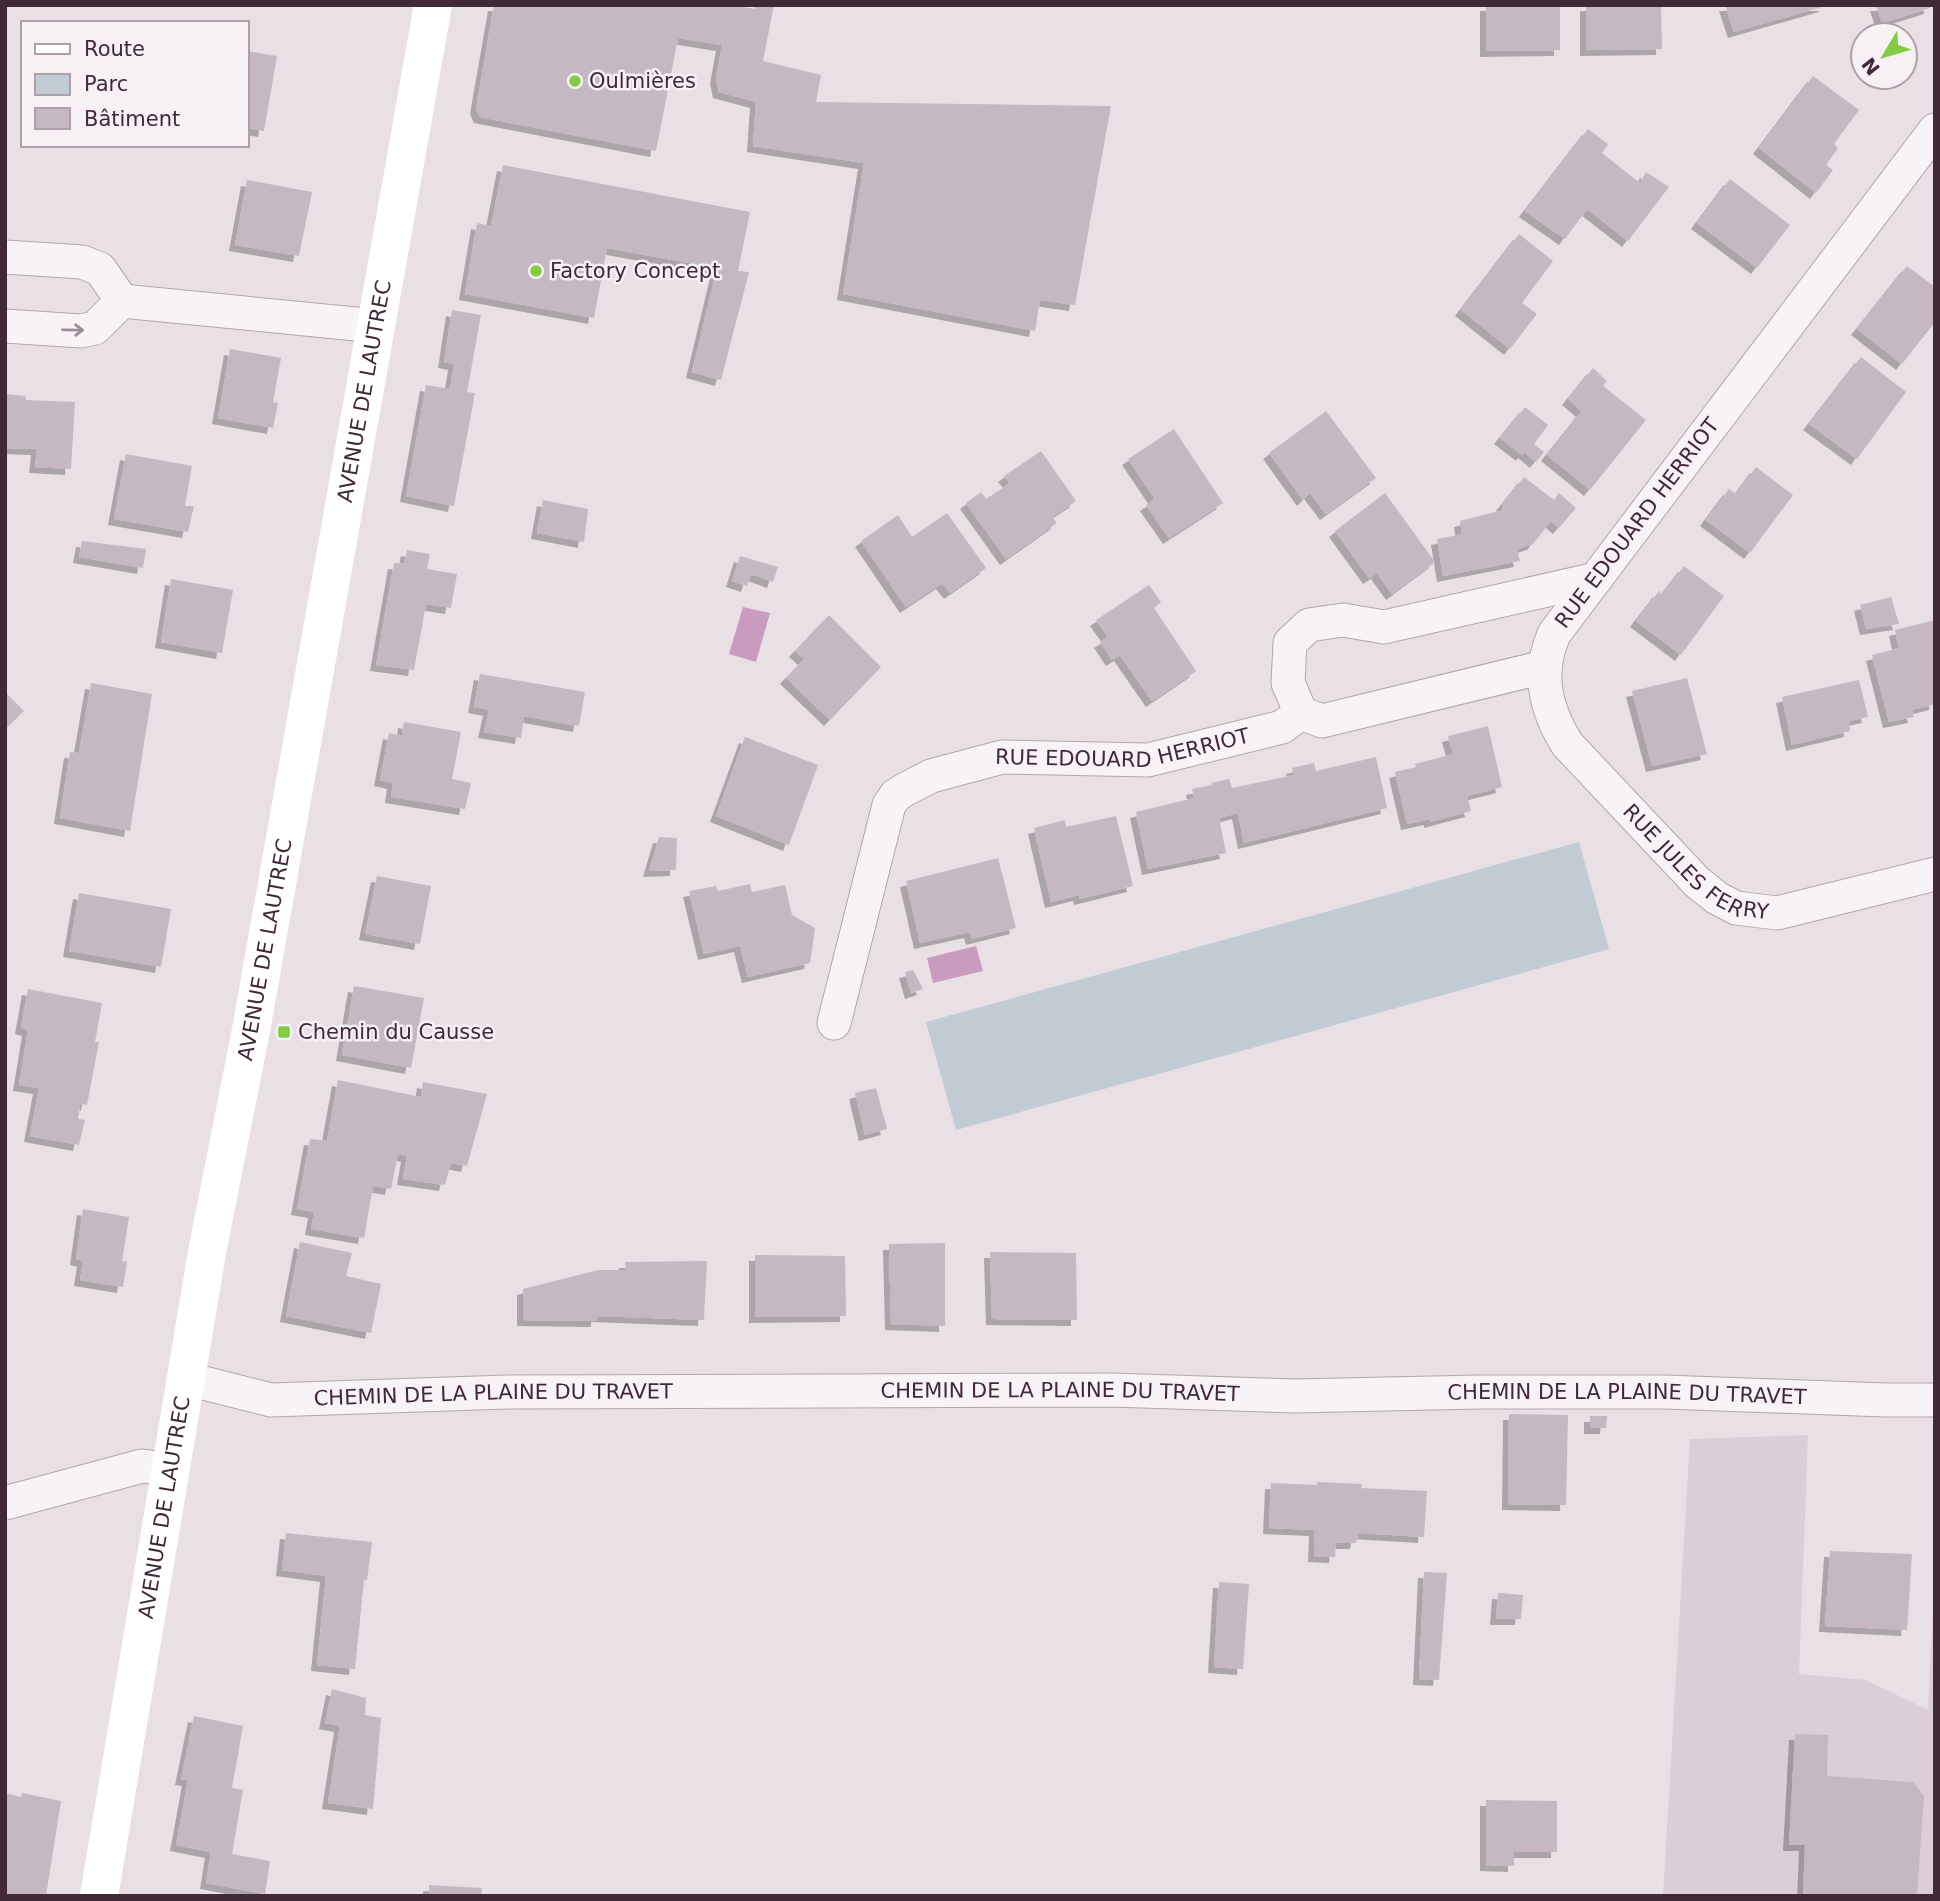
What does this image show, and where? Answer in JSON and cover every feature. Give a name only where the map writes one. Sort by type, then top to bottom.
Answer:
[{"type":"main road","name":"AVENUE DE LAUTREC","points":[[99,1896],[188,1379],[208,1247],[251,1030],[433,5]]},
{"type":"street","name":"RUE EDOUARD HERRIOT","points":[[1544,667],[1547,649],[1554,634],[1935,130]]},
{"type":"street","points":[[5,257],[82,262],[100,270],[122,301],[376,326]]},
{"type":"street","points":[[5,326],[81,331],[95,328],[122,301]]},
{"type":"street","points":[[1544,667],[1322,721],[1301,713],[1289,683],[1290,643],[1309,625],[1343,620],[1384,627],[1596,579]]},
{"type":"street","name":"RUE JULES FERRY","points":[[1544,667],[1547,703],[1567,744],[1697,882],[1717,898],[1736,908],[1777,913],[1935,874]]},
{"type":"street","name":"RUE EDOUARD HERRIOT","points":[[834,1023],[890,804],[906,789],[931,776],[1002,757],[1148,760],[1282,727],[1301,713]]},
{"type":"street","name":"CHEMIN DE LA PLAINE DU TRAVET","points":[[188,1379],[271,1400],[519,1392],[1075,1390],[1295,1396],[1665,1392],[1935,1400]]},
{"type":"street","points":[[5,1503],[142,1466],[171,1471]]},
{"type":"shaded area","points":[[743,607],[770,613],[756,662],[729,654]]},
{"type":"shaded area","points":[[976,946],[983,971],[933,983],[927,958]]},
{"type":"shaded area","points":[[1808,1435],[1799,1674],[1866,1680],[1928,1710],[1935,1567],[1935,1896],[1663,1896],[1690,1439]]},
{"type":"green space","points":[[1579,842],[1609,949],[956,1130],[926,1022]]},
{"type":"building","points":[[494,5],[731,5],[755,9],[755,5],[774,5],[763,61],[821,75],[816,102],[1111,106],[1075,305],[1040,300],[1035,331],[843,294],[864,163],[753,146],[756,102],[719,92],[716,78],[722,45],[678,38],[656,151],[480,117],[476,108]]},
{"type":"building","points":[[1486,5],[1560,5],[1560,50],[1486,51]]},
{"type":"building","points":[[1586,5],[1661,5],[1662,49],[1586,50]]},
{"type":"building","points":[[1725,5],[1825,5],[1825,6],[1734,32]]},
{"type":"building","points":[[1876,5],[1930,5],[1930,8],[1881,21]]},
{"type":"building","points":[[248,51],[277,56],[264,131],[248,128]]},
{"type":"building","points":[[1813,76],[1859,110],[1834,144],[1838,148],[1826,165],[1833,170],[1816,193],[1759,148]]},
{"type":"building","points":[[1588,129],[1608,144],[1602,153],[1640,183],[1646,172],[1669,187],[1628,241],[1587,209],[1565,239],[1525,211]]},
{"type":"building","points":[[503,165],[750,212],[738,271],[749,272],[721,380],[692,372],[717,268],[607,248],[594,318],[465,294],[477,223],[491,226]]},
{"type":"building","points":[[1730,179],[1790,225],[1757,268],[1697,223]]},
{"type":"building","points":[[247,180],[312,192],[299,256],[235,245]]},
{"type":"building","points":[[1519,234],[1553,261],[1522,303],[1537,314],[1510,349],[1461,310]]},
{"type":"building","points":[[1907,266],[1935,287],[1935,322],[1902,364],[1857,329]]},
{"type":"building","points":[[452,310],[481,315],[467,392],[475,393],[454,506],[406,496],[426,385],[450,389],[454,364],[444,362]]},
{"type":"building","points":[[230,349],[281,358],[273,402],[278,403],[273,428],[218,418]]},
{"type":"building","points":[[1861,357],[1906,392],[1857,459],[1809,424]]},
{"type":"building","points":[[1593,368],[1607,381],[1603,386],[1646,420],[1590,490],[1547,455],[1582,411],[1568,399]]},
{"type":"building","points":[[5,394],[25,396],[26,400],[75,402],[71,469],[35,467],[37,449],[5,448]]},
{"type":"building","points":[[1525,407],[1548,425],[1534,444],[1544,452],[1536,462],[1500,438]]},
{"type":"building","points":[[1326,411],[1376,478],[1326,514],[1310,493],[1303,500],[1269,453]]},
{"type":"building","points":[[1174,429],[1223,503],[1169,538],[1146,505],[1155,499],[1128,459]]},
{"type":"building","points":[[1041,451],[1076,501],[1052,517],[1057,523],[1006,559],[966,503],[981,492],[986,499],[1010,483],[1004,476]]},
{"type":"building","points":[[126,454],[192,466],[185,506],[194,506],[188,532],[114,519]]},
{"type":"building","points":[[1756,467],[1793,495],[1750,553],[1706,520],[1729,489],[1736,494]]},
{"type":"building","points":[[1524,477],[1554,500],[1559,493],[1576,508],[1559,528],[1551,521],[1533,544],[1517,549],[1520,561],[1443,576],[1437,539],[1462,534],[1460,521],[1503,510],[1502,505]]},
{"type":"building","points":[[1385,493],[1435,562],[1392,594],[1377,573],[1369,578],[1335,531]]},
{"type":"building","points":[[543,500],[588,509],[584,542],[537,533]]},
{"type":"building","points":[[947,513],[986,568],[950,593],[942,583],[906,607],[861,541],[898,515],[912,537]]},
{"type":"building","points":[[82,541],[146,549],[143,568],[79,557]]},
{"type":"building","points":[[407,550],[430,554],[427,569],[457,574],[451,608],[426,604],[414,670],[376,665],[394,563],[404,564]]},
{"type":"building","points":[[740,556],[778,567],[773,582],[751,574],[747,586],[732,581]]},
{"type":"building","points":[[1684,566],[1724,596],[1681,655],[1636,621],[1659,591],[1662,595]]},
{"type":"building","points":[[171,579],[233,590],[222,653],[161,642]]},
{"type":"building","points":[[1149,585],[1161,602],[1154,608],[1196,671],[1152,701],[1120,655],[1112,660],[1100,642],[1108,637],[1096,620]]},
{"type":"building","points":[[1891,597],[1899,624],[1866,629],[1860,605]]},
{"type":"building","points":[[829,615],[881,667],[830,720],[786,678],[804,659],[795,651]]},
{"type":"building","points":[[1935,620],[1935,704],[1912,710],[1914,717],[1889,722],[1872,655],[1899,648],[1895,630]]},
{"type":"building","points":[[480,674],[585,692],[579,726],[524,716],[521,738],[484,732],[489,710],[474,707]]},
{"type":"building","points":[[1687,678],[1707,754],[1652,766],[1632,691]]},
{"type":"building","points":[[1859,680],[1868,717],[1849,721],[1850,731],[1792,745],[1782,697]]},
{"type":"building","points":[[91,683],[152,694],[130,831],[60,818],[70,752],[79,753]]},
{"type":"building","points":[[5,692],[24,711],[5,729]]},
{"type":"building","points":[[404,722],[461,732],[452,779],[471,783],[465,809],[391,797],[393,783],[380,780],[389,733],[402,736]]},
{"type":"building","points":[[1488,726],[1502,787],[1467,796],[1471,811],[1430,822],[1430,819],[1407,824],[1395,772],[1453,754],[1448,736]]},
{"type":"building","points":[[745,737],[818,765],[789,845],[716,816]]},
{"type":"building","points":[[1376,757],[1387,808],[1244,843],[1238,813],[1219,818],[1226,853],[1148,869],[1136,812],[1194,798],[1192,789],[1212,785],[1211,783],[1229,779],[1232,788],[1294,775],[1292,768],[1314,763],[1316,771]]},
{"type":"building","points":[[1116,816],[1133,886],[1080,899],[1079,895],[1051,902],[1034,828],[1065,820],[1066,827]]},
{"type":"building","points":[[659,837],[677,838],[676,870],[649,871]]},
{"type":"building","points":[[998,858],[1016,928],[972,939],[970,932],[920,943],[906,881]]},
{"type":"building","points":[[377,876],[431,886],[420,944],[365,934]]},
{"type":"building","points":[[750,884],[752,892],[785,885],[792,915],[815,928],[810,963],[748,977],[740,946],[704,954],[689,891],[716,886],[718,891]]},
{"type":"building","points":[[79,893],[171,909],[161,967],[69,951]]},
{"type":"building","points":[[913,970],[923,989],[911,993],[905,972]]},
{"type":"building","points":[[354,986],[424,998],[411,1068],[342,1055]]},
{"type":"building","points":[[28,989],[102,1003],[95,1042],[99,1042],[87,1105],[80,1104],[78,1119],[85,1120],[79,1145],[30,1136],[39,1088],[19,1085],[28,1030],[21,1028]]},
{"type":"building","points":[[338,1080],[421,1097],[423,1082],[487,1094],[467,1166],[451,1163],[445,1185],[403,1179],[407,1156],[398,1154],[391,1189],[373,1186],[364,1238],[311,1229],[314,1212],[297,1209],[310,1139],[327,1141]]},
{"type":"building","points":[[876,1088],[887,1129],[865,1135],[855,1093]]},
{"type":"building","points":[[83,1209],[129,1217],[122,1261],[127,1262],[123,1287],[80,1280],[83,1261],[76,1259]]},
{"type":"building","points":[[300,1242],[352,1253],[346,1276],[381,1284],[371,1333],[286,1316]]},
{"type":"building","points":[[945,1243],[945,1326],[891,1324],[889,1244]]},
{"type":"building","points":[[990,1252],[1076,1253],[1077,1320],[992,1319]]},
{"type":"building","points":[[755,1255],[845,1256],[846,1316],[755,1317]]},
{"type":"building","points":[[707,1261],[704,1320],[597,1316],[597,1321],[523,1320],[523,1289],[598,1270],[626,1270],[625,1262]]},
{"type":"building","points":[[1509,1414],[1568,1415],[1566,1505],[1508,1504]]},
{"type":"building","points":[[1590,1416],[1607,1416],[1606,1428],[1590,1428]]},
{"type":"building","points":[[1317,1482],[1362,1484],[1361,1488],[1427,1491],[1424,1537],[1358,1533],[1356,1543],[1336,1543],[1335,1557],[1314,1556],[1315,1530],[1269,1528],[1271,1483],[1317,1485]]},
{"type":"building","points":[[286,1533],[372,1542],[367,1580],[364,1580],[355,1669],[317,1665],[326,1576],[282,1570]]},
{"type":"building","points":[[1830,1551],[1912,1554],[1907,1630],[1825,1626]]},
{"type":"building","points":[[1424,1572],[1447,1573],[1439,1680],[1419,1679]]},
{"type":"building","points":[[1219,1582],[1249,1584],[1243,1669],[1214,1667]]},
{"type":"building","points":[[1498,1593],[1523,1595],[1521,1619],[1496,1619]]},
{"type":"building","points":[[332,1689],[366,1698],[365,1715],[381,1718],[373,1809],[328,1803],[340,1726],[325,1723]]},
{"type":"building","points":[[194,1716],[243,1726],[232,1788],[243,1790],[232,1854],[270,1861],[265,1894],[206,1883],[211,1852],[176,1845],[188,1780],[181,1779]]},
{"type":"building","points":[[1795,1734],[1828,1735],[1827,1776],[1913,1782],[1924,1796],[1917,1896],[1803,1896],[1805,1845],[1789,1845]]},
{"type":"building","points":[[5,1793],[21,1797],[22,1793],[61,1801],[46,1896],[5,1896]]},
{"type":"building","points":[[1486,1800],[1557,1801],[1557,1852],[1514,1852],[1514,1866],[1486,1865]]},
{"type":"building","points":[[429,1885],[482,1888],[481,1896],[429,1896]]},
{"type":"place","name":"Oulmières","points":[[575,81]]},
{"type":"place","name":"Factory Concept","points":[[536,271]]},
{"type":"place","name":"Chemin du Causse","points":[[284,1032]]}]
